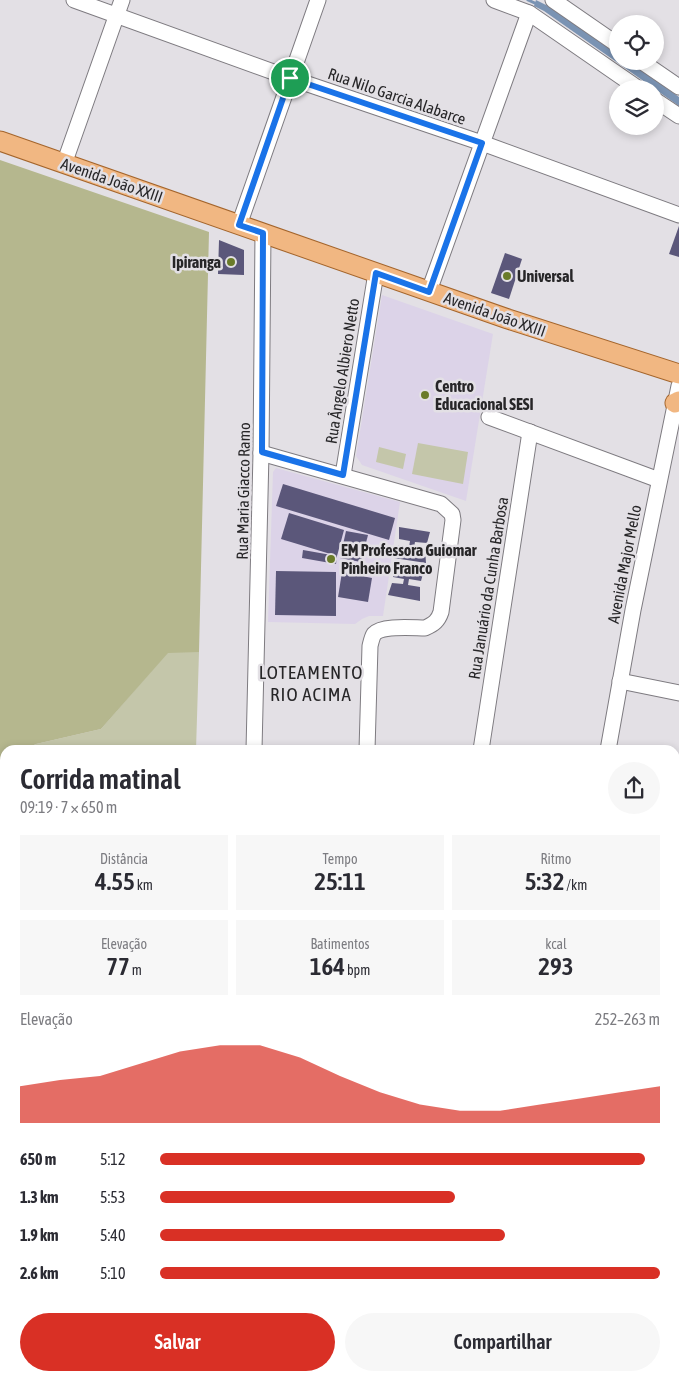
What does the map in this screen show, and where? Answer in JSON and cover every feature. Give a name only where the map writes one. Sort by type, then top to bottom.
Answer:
[{"type":"main road","name":"Avenida João XXIII","points":[[0,141],[429,292],[679,374]]},
{"type":"street","name":"Rua Nilo Garcia Alabarce","points":[[74,0],[290,78],[482,143],[679,215]]},
{"type":"street","points":[[64,164],[122,0]]},
{"type":"street","points":[[239,225],[318,0]]},
{"type":"street","points":[[494,0],[529,13],[626,80]]},
{"type":"street","points":[[553,0],[609,39]]},
{"type":"street","points":[[429,292],[529,13]]},
{"type":"street","points":[[654,70],[679,88]]},
{"type":"street","points":[[664,106],[679,116]]},
{"type":"street","name":"Rua Maria Giacco Ramo","points":[[254,745],[262,452],[263,233]]},
{"type":"street","name":"Rua Ângelo Albiero Netto","points":[[343,475],[376,273]]},
{"type":"street","name":"Avenida Major Mello","points":[[609,745],[659,480],[678,397]]},
{"type":"street","points":[[489,417],[659,480]]},
{"type":"street","name":"Rua Januário da Cunha Barbosa","points":[[482,745],[530,432]]},
{"type":"street","points":[[262,452],[441,504],[452,514],[453,520],[441,612],[438,620],[425,628],[382,629],[374,634],[370,646],[367,745]]},
{"type":"street","points":[[620,681],[679,693]]},
{"type":"shaded area","name":"Centro Educacional SESI","points":[[382,295],[493,334],[466,501],[362,465],[356,456]]},
{"type":"shaded area","name":"EM Professora Guiomar Pinheiro Franco","points":[[276,468],[400,502],[383,616],[369,616],[355,624],[268,622],[273,472]]},
{"type":"green space","points":[[0,160],[209,232],[199,652],[168,653],[101,729],[34,745],[0,745]]},
{"type":"green space","points":[[418,443],[468,452],[463,484],[412,474]]},
{"type":"green space","points":[[379,447],[406,454],[403,469],[376,462]]},
{"type":"green space","points":[[168,652],[199,652],[196,745],[34,745],[101,729]]},
{"type":"water","points":[[536,0],[552,8],[609,48],[609,57],[544,11],[534,6]]},
{"type":"water","points":[[628,70],[641,70],[655,80],[642,80]]},
{"type":"water","points":[[664,86],[679,97],[679,106],[664,95]]},
{"type":"building","points":[[679,226],[679,257],[669,254]]},
{"type":"building","name":"Ipiranga","points":[[219,240],[244,250],[244,275],[218,274]]},
{"type":"building","name":"Universal","points":[[505,253],[522,259],[509,299],[491,293]]},
{"type":"building","points":[[283,484],[395,518],[389,540],[276,506]]},
{"type":"building","points":[[289,513],[344,530],[337,556],[281,539]]},
{"type":"building","points":[[399,527],[430,532],[427,543],[415,542],[414,547],[425,549],[426,563],[394,558],[398,545],[409,547],[410,541],[399,539]]},
{"type":"building","points":[[346,531],[368,535],[361,562],[340,558]]},
{"type":"building","points":[[303,550],[337,556],[336,564],[302,558]]},
{"type":"building","points":[[393,564],[424,570],[421,581],[409,579],[408,585],[420,587],[420,601],[388,595],[392,583],[403,584],[404,579],[393,577]]},
{"type":"building","points":[[276,571],[336,572],[336,616],[275,615]]},
{"type":"building","points":[[342,572],[372,578],[368,602],[338,597]]},
{"type":"waterway","points":[[528,0],[539,5]]},
{"type":"place","name":"Ipiranga","points":[[231,262]]},
{"type":"place","name":"Universal","points":[[507,276]]},
{"type":"place","name":"Centro Educacional SESI","points":[[425,395]]},
{"type":"place","name":"EM Professora Guiomar Pinheiro Franco","points":[[331,559]]},
{"type":"district","name":"LOTEAMENTO RIO ACIMA","points":[[311,683]]},
{"type":"route","points":[[290,78],[482,143],[429,292],[376,273],[343,475],[262,452],[263,233],[239,225],[290,78]]}]
